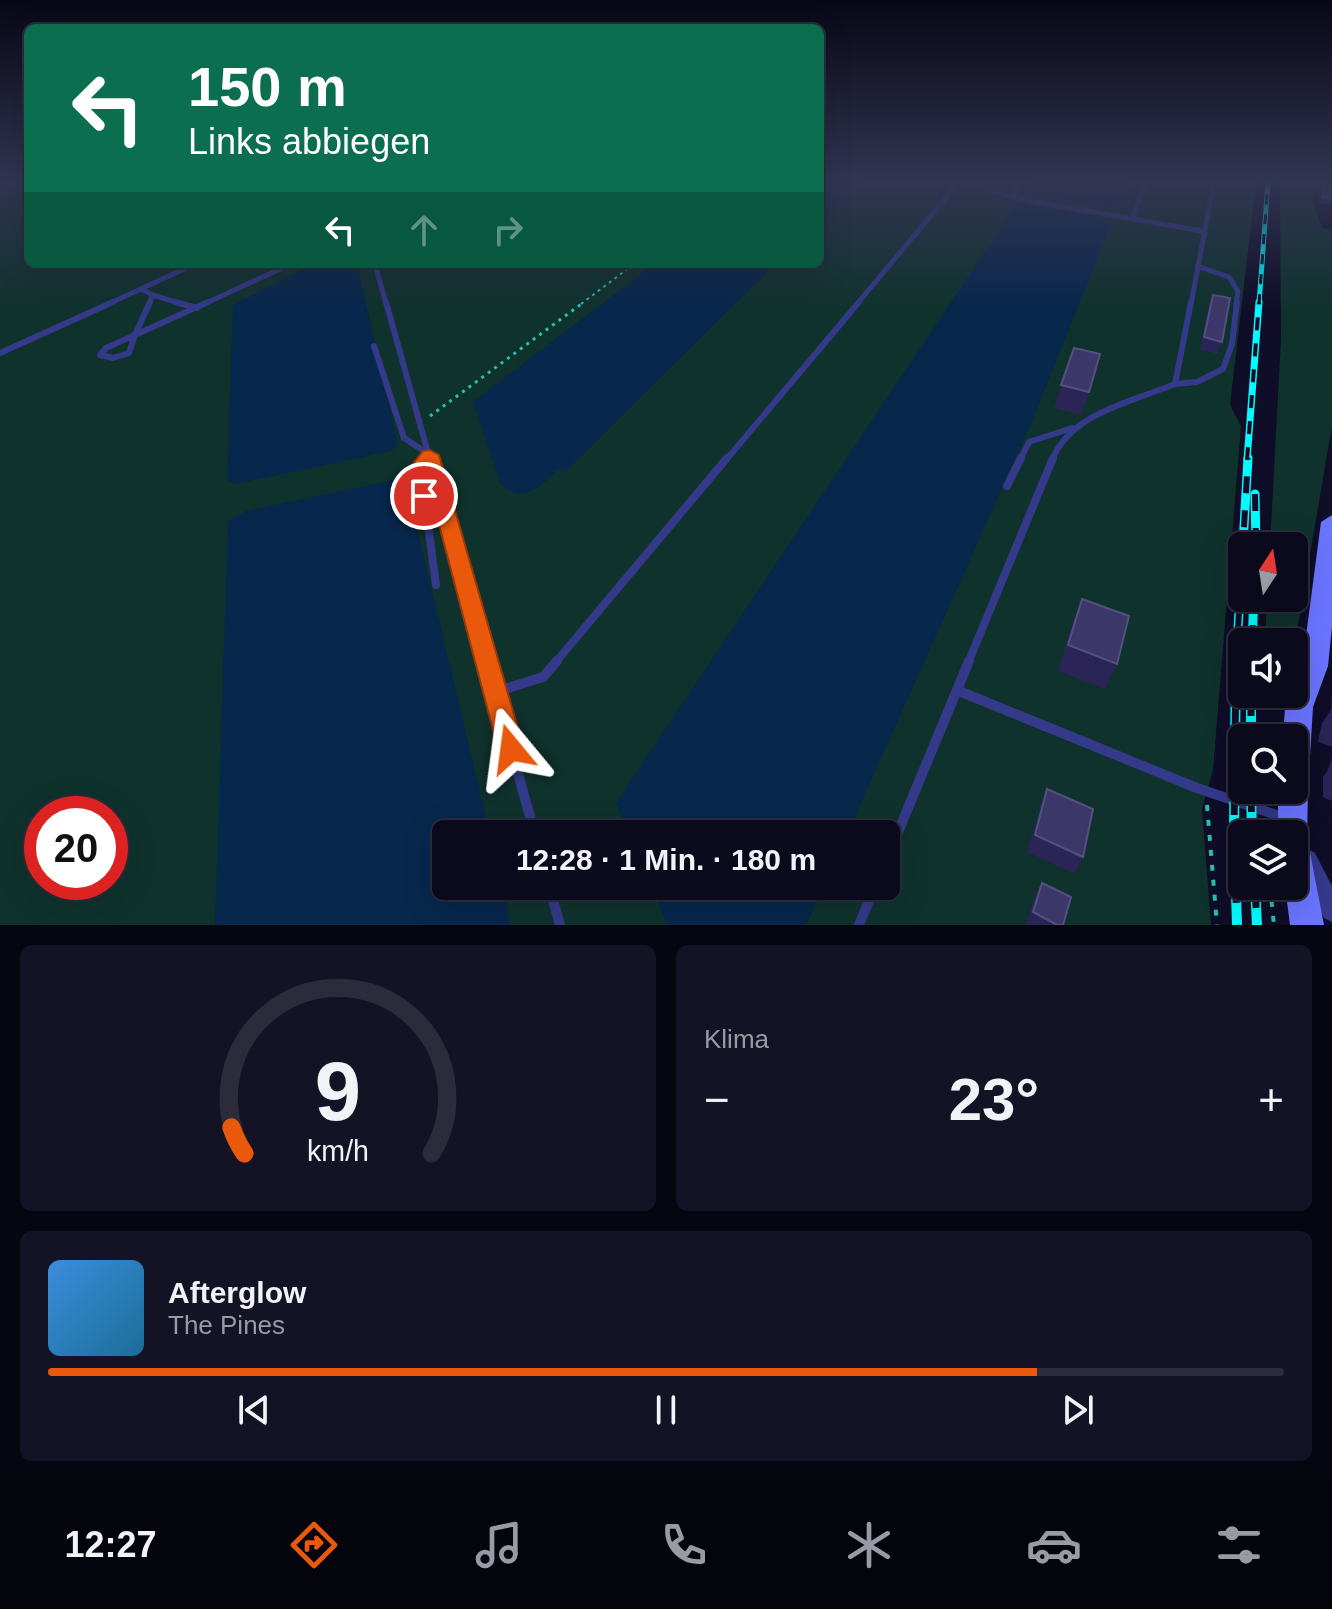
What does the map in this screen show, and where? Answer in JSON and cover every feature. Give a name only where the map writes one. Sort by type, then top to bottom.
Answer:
[{"type":"main road","points":[[1298,724],[1299,707],[1319,668],[1332,522]]},
{"type":"main road","points":[[1303,900],[1307,925]]},
{"type":"street","points":[[1308,857],[1332,910]]},
{"type":"lane","points":[[495,692],[543,677],[925,225]]},
{"type":"lane","points":[[1168,225],[1202,231]]},
{"type":"lane","points":[[1175,384],[1186,343],[1203,225]]},
{"type":"lane","points":[[1007,486],[1029,442],[1074,428],[1175,384],[1199,384],[1217,378],[1228,360],[1238,291],[1229,277],[1197,266]]},
{"type":"lane","points":[[0,353],[186,268]]},
{"type":"lane","points":[[153,295],[135,335],[129,353],[113,358],[100,355],[106,348],[135,335],[198,309],[283,268]]},
{"type":"lane","points":[[376,268],[531,820]]},
{"type":"lane","points":[[141,289],[198,309]]},
{"type":"lane","points":[[374,346],[404,438],[430,455]]},
{"type":"lane","points":[[900,828],[1060,440],[1074,428]]},
{"type":"lane","points":[[430,455],[420,466],[436,585]]},
{"type":"lane","points":[[959,691],[1286,820]]},
{"type":"lane","points":[[553,900],[560,925]]},
{"type":"lane","points":[[859,925],[869,900]]},
{"type":"path","points":[[421,425],[439,406],[629,268]]},
{"type":"path","points":[[1209,792],[1207,810],[1217,925]]},
{"type":"path","points":[[1271,900],[1274,925]]},
{"type":"green space","points":[[0,225],[24,225],[24,268],[824,268],[824,225],[1251,225],[1230,405],[1241,426],[1232,532],[1228,532],[1228,586],[1213,770],[1202,809],[1211,925],[0,925]]},
{"type":"green space","points":[[1280,225],[1321,225],[1332,230],[1332,426],[1308,566],[1308,532],[1271,532],[1281,339]]},
{"type":"green space","points":[[1266,612],[1300,612],[1297,628],[1266,628]]},
{"type":"water","points":[[1003,225],[1111,225],[1029,428],[853,820],[623,820],[616,803]]},
{"type":"water","points":[[305,268],[358,268],[398,445],[391,451],[235,484],[227,481],[233,305]]},
{"type":"water","points":[[649,268],[771,268],[566,471],[558,469],[531,491],[516,493],[500,483],[473,402]]},
{"type":"water","points":[[394,480],[406,482],[487,820],[432,820],[432,900],[505,900],[511,925],[215,925],[228,521],[246,511]]},
{"type":"water","points":[[657,900],[818,900],[806,925],[667,925]]},
{"type":"building","points":[[1213,295],[1230,298],[1222,342],[1204,337]]},
{"type":"building","points":[[1074,348],[1100,354],[1089,392],[1061,385]]},
{"type":"building","points":[[1082,599],[1129,616],[1117,664],[1068,645]]},
{"type":"building","points":[[1047,789],[1093,809],[1083,857],[1035,835]]},
{"type":"building","points":[[1042,883],[1071,897],[1063,925],[1033,912]]},
{"type":"railway","points":[[1259,304],[1265,225]]},
{"type":"railway","points":[[1247,460],[1259,302]]},
{"type":"railway","points":[[1238,628],[1248,458]]},
{"type":"railway","points":[[1255,494],[1256,532]]},
{"type":"railway","points":[[1253,612],[1253,628]]},
{"type":"railway","points":[[1235,708],[1237,925]]},
{"type":"railway","points":[[1251,708],[1251,724]]},
{"type":"railway","points":[[1251,804],[1252,820]]},
{"type":"railway","points":[[1256,900],[1257,925]]},
{"type":"route","points":[[424,496],[420,466],[430,455],[511,749]]}]
